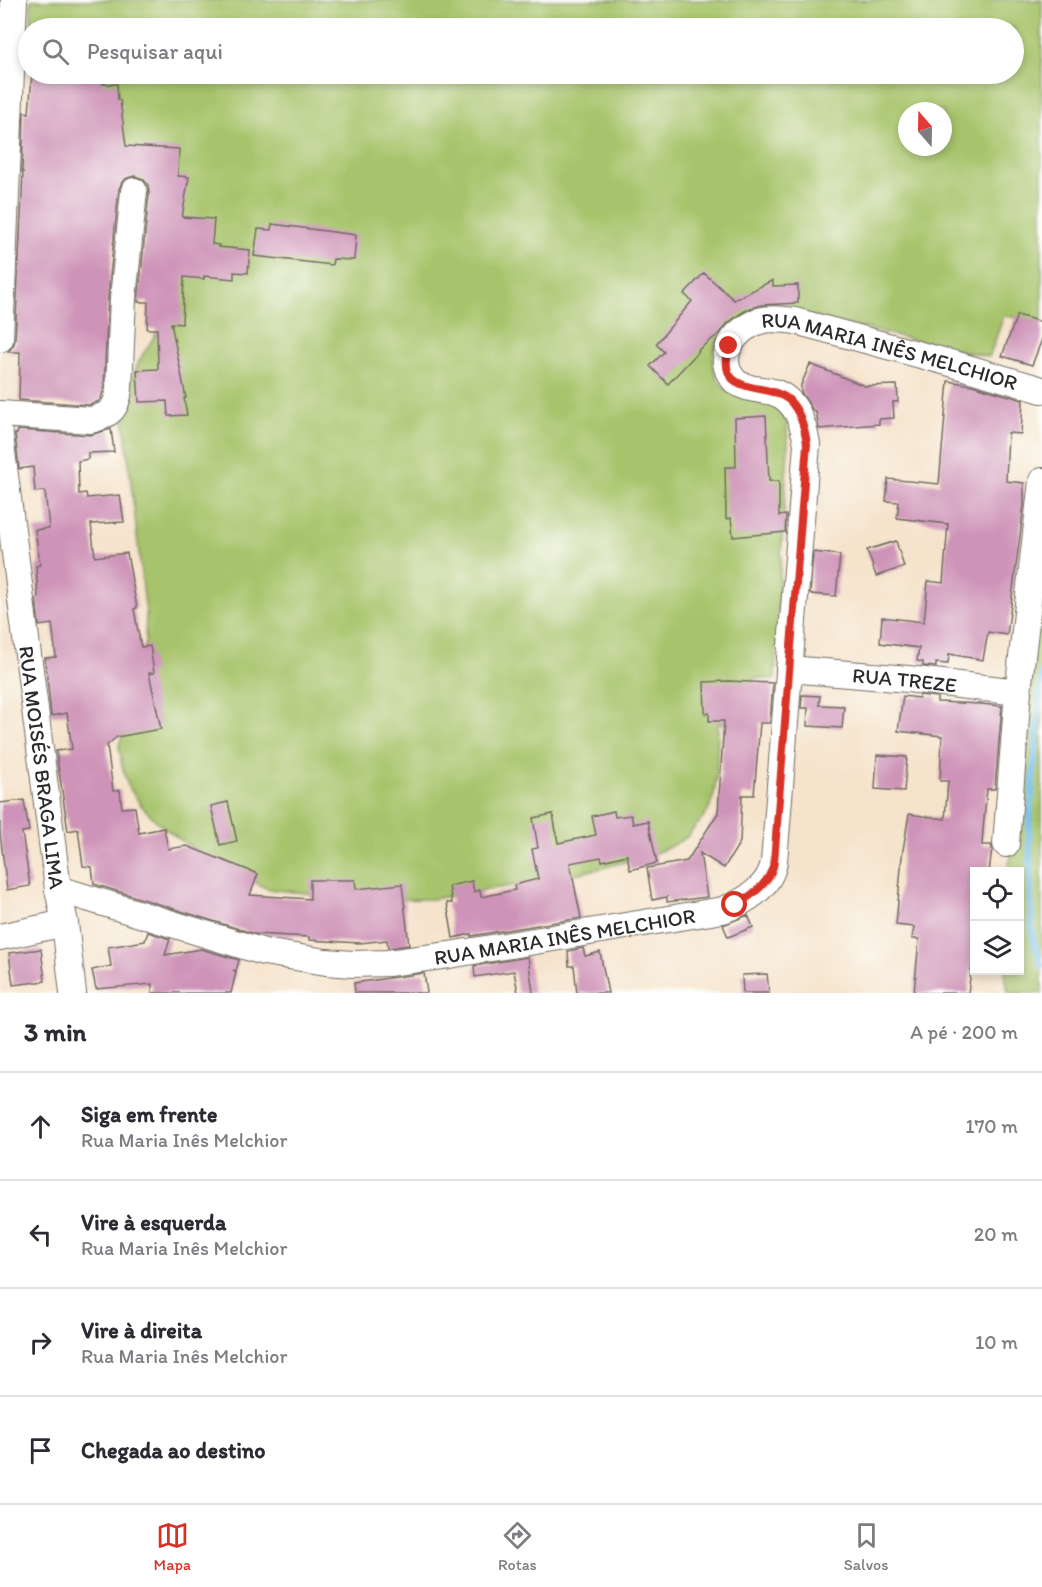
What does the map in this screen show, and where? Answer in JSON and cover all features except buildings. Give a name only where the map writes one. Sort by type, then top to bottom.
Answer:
[{"type":"street","points":[[0,339],[6,28],[14,0]]},
{"type":"street","points":[[0,414],[91,420],[110,412],[118,402],[123,298],[134,191]]},
{"type":"street","name":"RUA MARIA INÊS MELCHIOR","points":[[58,889],[264,952],[353,964],[388,963],[440,957],[723,910],[735,905],[762,885],[773,868],[807,444],[800,417],[790,401],[774,392],[736,383],[731,377],[727,365],[729,346],[744,328],[763,320],[783,319],[954,364],[1042,390]]},
{"type":"street","name":"RUA MOISÉS BRAGA LIMA","points":[[0,436],[58,889],[74,993]]},
{"type":"street","points":[[1006,844],[1018,692],[1042,481]]},
{"type":"street","name":"RUA TREZE","points":[[789,669],[908,679],[1018,692]]},
{"type":"street","points":[[0,937],[65,923]]},
{"type":"green space","points":[[31,0],[1042,0],[1042,322],[1004,315],[989,357],[811,316],[724,333],[719,339],[715,346],[713,361],[720,383],[725,389],[774,403],[784,414],[787,425],[788,448],[775,679],[753,678],[749,723],[718,724],[714,795],[707,813],[687,837],[653,854],[598,869],[432,899],[368,900],[268,889],[225,867],[159,824],[141,805],[128,786],[122,766],[119,745],[142,669],[146,614],[124,421],[130,383],[140,359],[167,316],[157,220],[142,189],[81,123],[68,84],[1024,84],[1024,18],[31,18]]},
{"type":"green space","points":[[1042,581],[1042,993],[1008,993],[1006,975],[1024,975],[1024,867],[1008,867],[1013,850]]},
{"type":"waterway","points":[[1042,672],[1029,829],[1032,928],[1042,966]]},
{"type":"route","points":[[729,346],[727,365],[731,377],[736,383],[774,392],[790,401],[800,417],[807,444],[774,862],[769,876],[762,885],[745,900],[735,905]]}]
